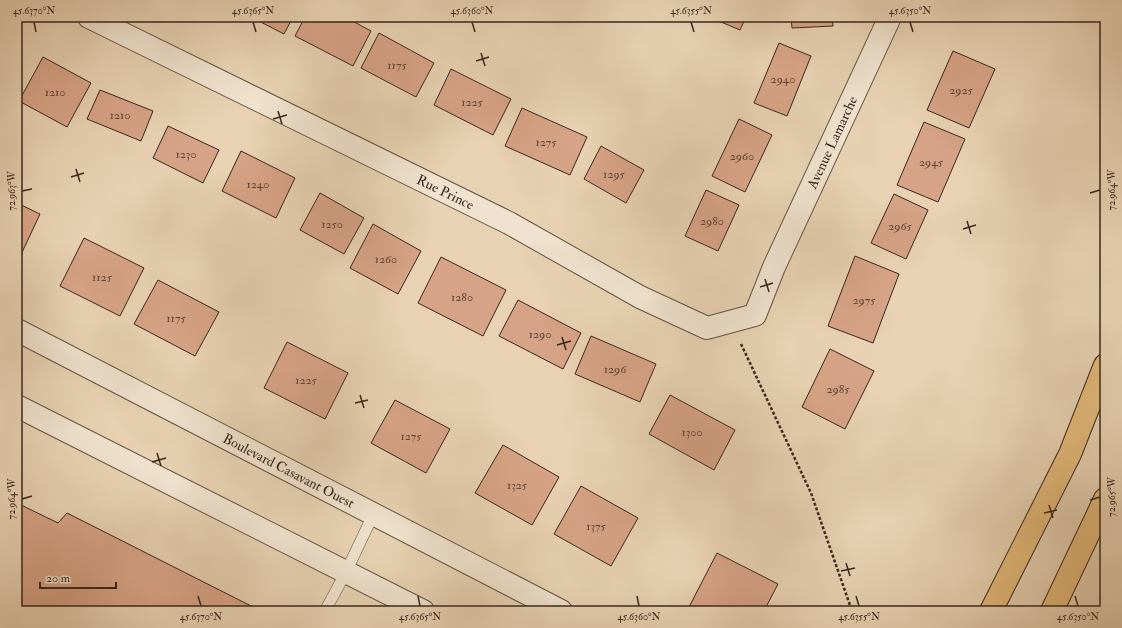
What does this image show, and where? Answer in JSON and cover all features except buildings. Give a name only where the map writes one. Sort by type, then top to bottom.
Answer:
[{"type":"main road","points":[[991,611],[1070,454],[1105,365]]},
{"type":"main road","points":[[1052,611],[1105,499]]},
{"type":"main road","points":[[979,611],[1013,567]]},
{"type":"street","name":"Rue Prince","points":[[89,17],[509,223],[640,297],[707,328],[755,315],[774,267]]},
{"type":"street","name":"Avenue Lamarche","points":[[774,267],[890,17]]},
{"type":"street","name":"Boulevard Casavant Ouest","points":[[17,330],[561,611]]},
{"type":"street","points":[[19,408],[423,611]]},
{"type":"lane","points":[[325,611],[374,514]]},
{"type":"path","points":[[730,322],[811,493],[852,611]]}]
